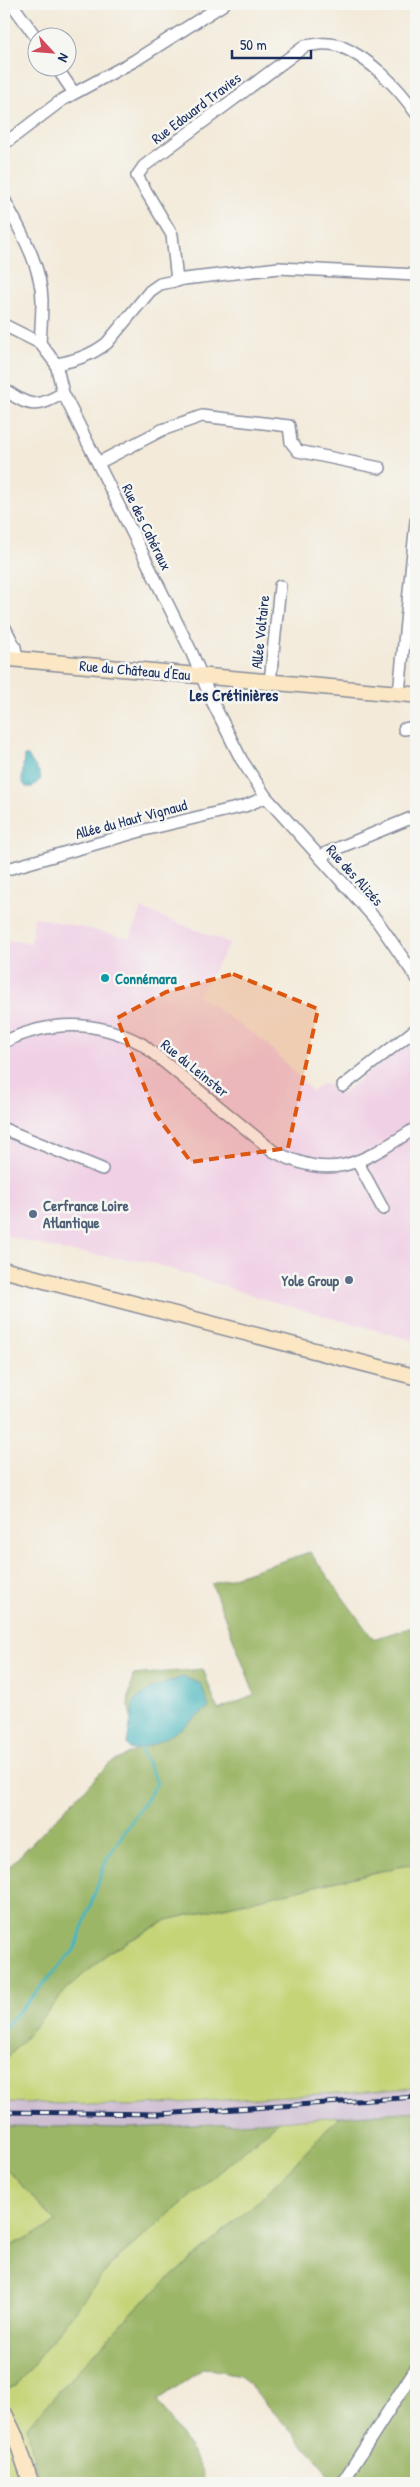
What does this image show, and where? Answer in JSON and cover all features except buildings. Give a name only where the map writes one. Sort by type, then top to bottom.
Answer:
[{"type":"street","points":[[12,4],[29,28]]},
{"type":"street","points":[[4,144],[74,93],[134,61],[224,4]]},
{"type":"street","name":"Rue Edouard Travies","points":[[177,281],[172,235],[137,176],[144,166],[305,46],[321,43],[340,46],[364,60],[400,91],[416,113]]},
{"type":"street","points":[[63,78],[74,93]]},
{"type":"street","points":[[4,199],[27,244],[38,274],[42,300],[40,343],[4,325]]},
{"type":"street","points":[[56,364],[70,362],[98,350],[107,343],[150,291],[160,284],[280,268],[416,275]]},
{"type":"street","name":"Rue des Cahéraux","points":[[40,343],[56,364],[63,393],[203,676],[212,701],[235,746],[266,797]]},
{"type":"street","points":[[4,389],[21,401],[42,405],[63,393]]},
{"type":"street","points":[[98,462],[162,430],[202,416],[289,426],[291,442],[298,451],[380,468]]},
{"type":"street","points":[[399,693],[413,589],[416,521]]},
{"type":"street","name":"Allée Voltaire","points":[[270,682],[280,586]]},
{"type":"street","points":[[4,626],[15,647],[10,659]]},
{"type":"street","name":"Rue du Château d'Eau","points":[[10,659],[416,695]]},
{"type":"street","points":[[404,729],[416,727]]},
{"type":"street","name":"Rue des Alizés","points":[[266,797],[378,922],[416,977]]},
{"type":"street","name":"Allée du Haut Vignaud","points":[[4,870],[144,830],[245,806],[266,797]]},
{"type":"street","points":[[319,856],[416,816]]},
{"type":"street","name":"Rue du Leinster","points":[[4,1042],[24,1034],[54,1026],[83,1025],[102,1027],[142,1044],[272,1151],[296,1162],[319,1168],[341,1167],[357,1161],[416,1128]]},
{"type":"street","points":[[343,1086],[416,1029]]},
{"type":"street","points":[[4,1129],[102,1169]]},
{"type":"street","points":[[357,1161],[375,1190],[383,1209]]},
{"type":"street","points":[[4,1270],[416,1377]]},
{"type":"street","points":[[342,2483],[416,2368]]},
{"type":"street","points":[[4,2413],[16,2438],[31,2483]]},
{"type":"highlighted area","points":[[233,974],[318,1009],[288,1148],[191,1162],[156,1115],[117,1018],[166,992]]},
{"type":"shaded area","points":[[141,909],[230,943],[198,996],[266,1043],[312,1091],[322,1084],[335,1085],[342,1094],[416,1033],[416,1341],[267,1300],[149,1262],[60,1250],[4,1235],[4,940],[31,943],[34,917],[130,938]]},
{"type":"shaded area","points":[[416,2088],[416,2111],[211,2125],[131,2128],[4,2126],[4,2102],[129,2106]]},
{"type":"green space","points":[[310,1552],[373,1639],[416,1626],[416,1863],[167,1920],[109,1952],[67,1989],[4,2062],[4,1872],[109,1764],[139,1749],[128,1704],[133,1675],[203,1669],[218,1710],[255,1695],[212,1584]]},
{"type":"green space","points":[[416,1863],[416,2088],[129,2106],[4,2102],[4,2062],[67,1989],[109,1952],[167,1920]]},
{"type":"green space","points":[[416,2111],[416,2483],[332,2483],[323,2467],[240,2375],[204,2368],[158,2400],[204,2472],[203,2483],[39,2483],[27,2426],[141,2303],[264,2196],[340,2116]]},
{"type":"green space","points":[[340,2116],[264,2196],[141,2303],[27,2426],[39,2483],[4,2483],[4,2389],[16,2386],[113,2262],[279,2121]]},
{"type":"green space","points":[[279,2121],[113,2262],[16,2386],[4,2389],[4,2249],[57,2223],[4,2166],[4,2126],[131,2128]]},
{"type":"green space","points":[[4,2166],[57,2223],[4,2249]]},
{"type":"water","points":[[24,756],[28,756],[39,772],[41,779],[32,787],[26,787],[22,781]]},
{"type":"water","points":[[183,1677],[201,1684],[209,1707],[163,1740],[131,1750],[127,1744],[134,1701],[153,1688]]},
{"type":"waterway","points":[[4,2028],[75,1949],[107,1858],[157,1783],[140,1749]]},
{"type":"railway","points":[[4,2112],[160,2114],[416,2097]]},
{"type":"place","name":"Connémara","points":[[105,978]]},
{"type":"place","name":"Cerfrance Loire Atlantique","points":[[33,1214]]},
{"type":"place","name":"Yole Group","points":[[349,1280]]},
{"type":"district","name":"Les Crétinières","points":[[234,695]]}]
